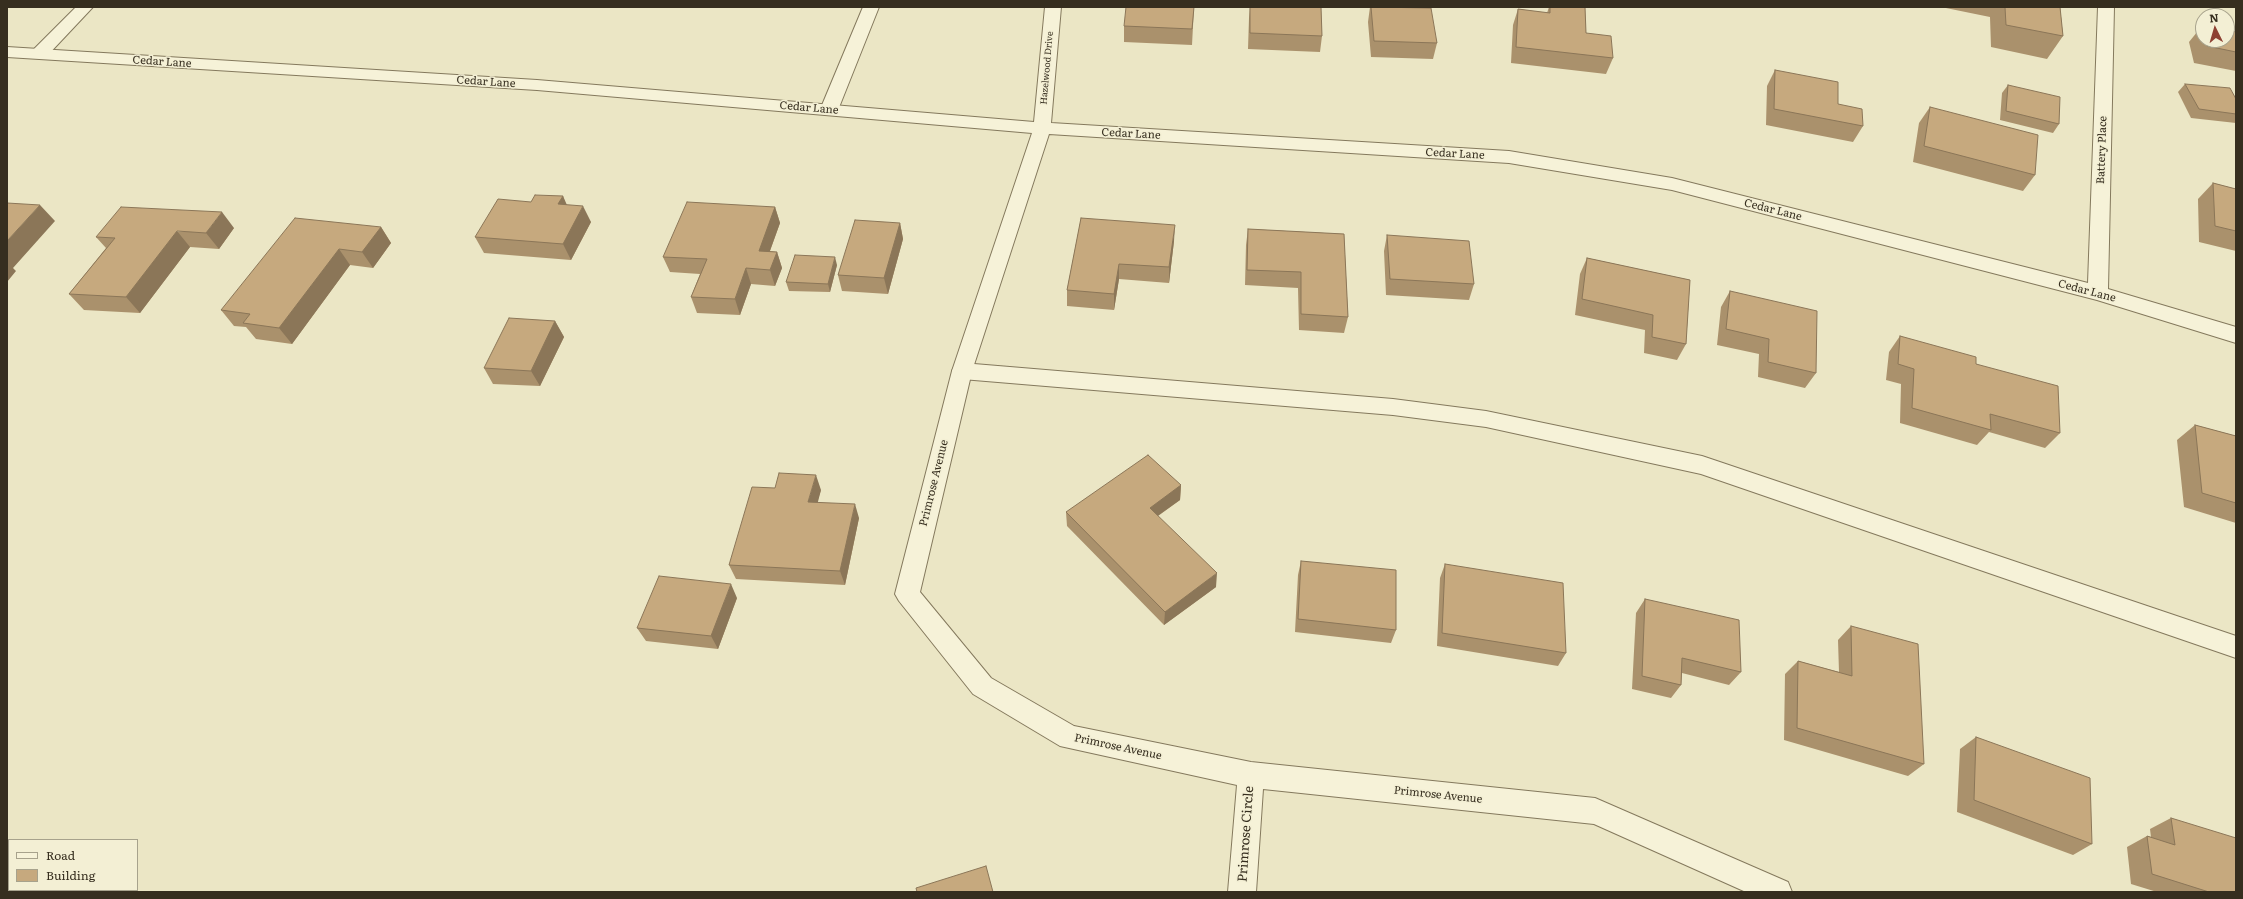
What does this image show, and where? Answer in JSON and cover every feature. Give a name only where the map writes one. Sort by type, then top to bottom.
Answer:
[{"type":"street","points":[[39,54],[85,7]]},
{"type":"street","points":[[829,110],[871,7]]},
{"type":"street","name":"Hazelwood Drive","points":[[1042,128],[1052,7]]},
{"type":"street","name":"Battery Place","points":[[2098,293],[2106,7]]},
{"type":"street","name":"Cedar Lane","points":[[7,52],[537,85],[1042,128],[1509,157],[1672,184],[2098,293],[2236,336]]},
{"type":"street","name":"Primrose Avenue","points":[[1042,128],[962,371],[907,594],[982,686],[1069,737],[1251,775],[1595,811],[1778,892]]},
{"type":"street","points":[[962,371],[1393,408],[1486,419],[1695,464],[2236,647]]},
{"type":"street","name":"Primrose Circle","points":[[1242,892],[1251,775]]},
{"type":"building","points":[[1126,7],[1194,7],[1192,29],[1124,26]]},
{"type":"building","points":[[1250,7],[1321,7],[1322,36],[1250,33]]},
{"type":"building","points":[[1371,7],[1431,8],[1437,43],[1374,41]]},
{"type":"building","points":[[1550,7],[1585,7],[1586,33],[1611,36],[1613,58],[1516,47],[1518,9],[1550,13]]},
{"type":"building","points":[[2005,7],[2060,7],[2063,36],[2006,25]]},
{"type":"building","points":[[2235,32],[2236,32],[2236,52],[2217,48],[2235,48]]},
{"type":"building","points":[[1775,70],[1838,82],[1838,104],[1862,109],[1863,126],[1774,109]]},
{"type":"building","points":[[2185,84],[2230,88],[2236,99],[2236,114],[2199,109]]},
{"type":"building","points":[[2008,85],[2060,97],[2059,124],[2006,111]]},
{"type":"building","points":[[1930,107],[2038,135],[2035,175],[1924,146]]},
{"type":"building","points":[[2213,183],[2236,189],[2236,231],[2215,226]]},
{"type":"building","points":[[535,195],[563,196],[558,204],[583,206],[563,244],[475,237],[498,199],[531,202]]},
{"type":"building","points":[[687,202],[775,207],[759,251],[777,252],[770,270],[746,268],[735,299],[691,297],[707,259],[663,257]]},
{"type":"building","points":[[7,203],[40,205],[7,241]]},
{"type":"building","points":[[121,207],[222,212],[206,233],[177,231],[126,297],[69,294],[115,238],[96,237]]},
{"type":"building","points":[[295,218],[381,227],[362,252],[339,249],[279,328],[243,323],[250,314],[221,310]]},
{"type":"building","points":[[1081,218],[1175,225],[1169,267],[1119,264],[1114,294],[1067,290]]},
{"type":"building","points":[[855,220],[900,223],[884,278],[838,275]]},
{"type":"building","points":[[1248,229],[1344,234],[1348,317],[1301,314],[1301,272],[1247,270]]},
{"type":"building","points":[[1387,235],[1469,241],[1474,284],[1390,279]]},
{"type":"building","points":[[795,255],[835,257],[828,284],[786,282]]},
{"type":"building","points":[[1587,258],[1690,280],[1686,344],[1652,337],[1653,315],[1582,299]]},
{"type":"building","points":[[1730,291],[1817,311],[1816,373],[1768,362],[1769,339],[1726,329]]},
{"type":"building","points":[[509,318],[555,321],[531,371],[484,368]]},
{"type":"building","points":[[1900,336],[1976,357],[1976,364],[2058,386],[2060,433],[1990,414],[1991,430],[1912,408],[1914,369],[1898,364]]},
{"type":"building","points":[[2195,425],[2236,436],[2236,503],[2202,493]]},
{"type":"building","points":[[1148,455],[1181,485],[1150,508],[1217,573],[1165,612],[1066,512]]},
{"type":"building","points":[[779,473],[816,475],[808,502],[855,504],[840,571],[729,565],[752,487],[775,488]]},
{"type":"building","points":[[1301,561],[1396,570],[1396,630],[1298,619]]},
{"type":"building","points":[[1445,564],[1563,583],[1566,653],[1442,633]]},
{"type":"building","points":[[659,576],[731,584],[711,636],[637,628]]},
{"type":"building","points":[[1645,599],[1739,620],[1741,672],[1682,658],[1681,685],[1642,676]]},
{"type":"building","points":[[1851,626],[1918,644],[1924,764],[1797,728],[1798,661],[1852,676]]},
{"type":"building","points":[[1976,737],[2090,778],[2092,844],[1974,800]]},
{"type":"building","points":[[2171,818],[2236,838],[2236,892],[2209,892],[2152,874],[2147,836],[2175,845]]},
{"type":"building","points":[[986,866],[993,892],[917,892],[916,888]]}]
